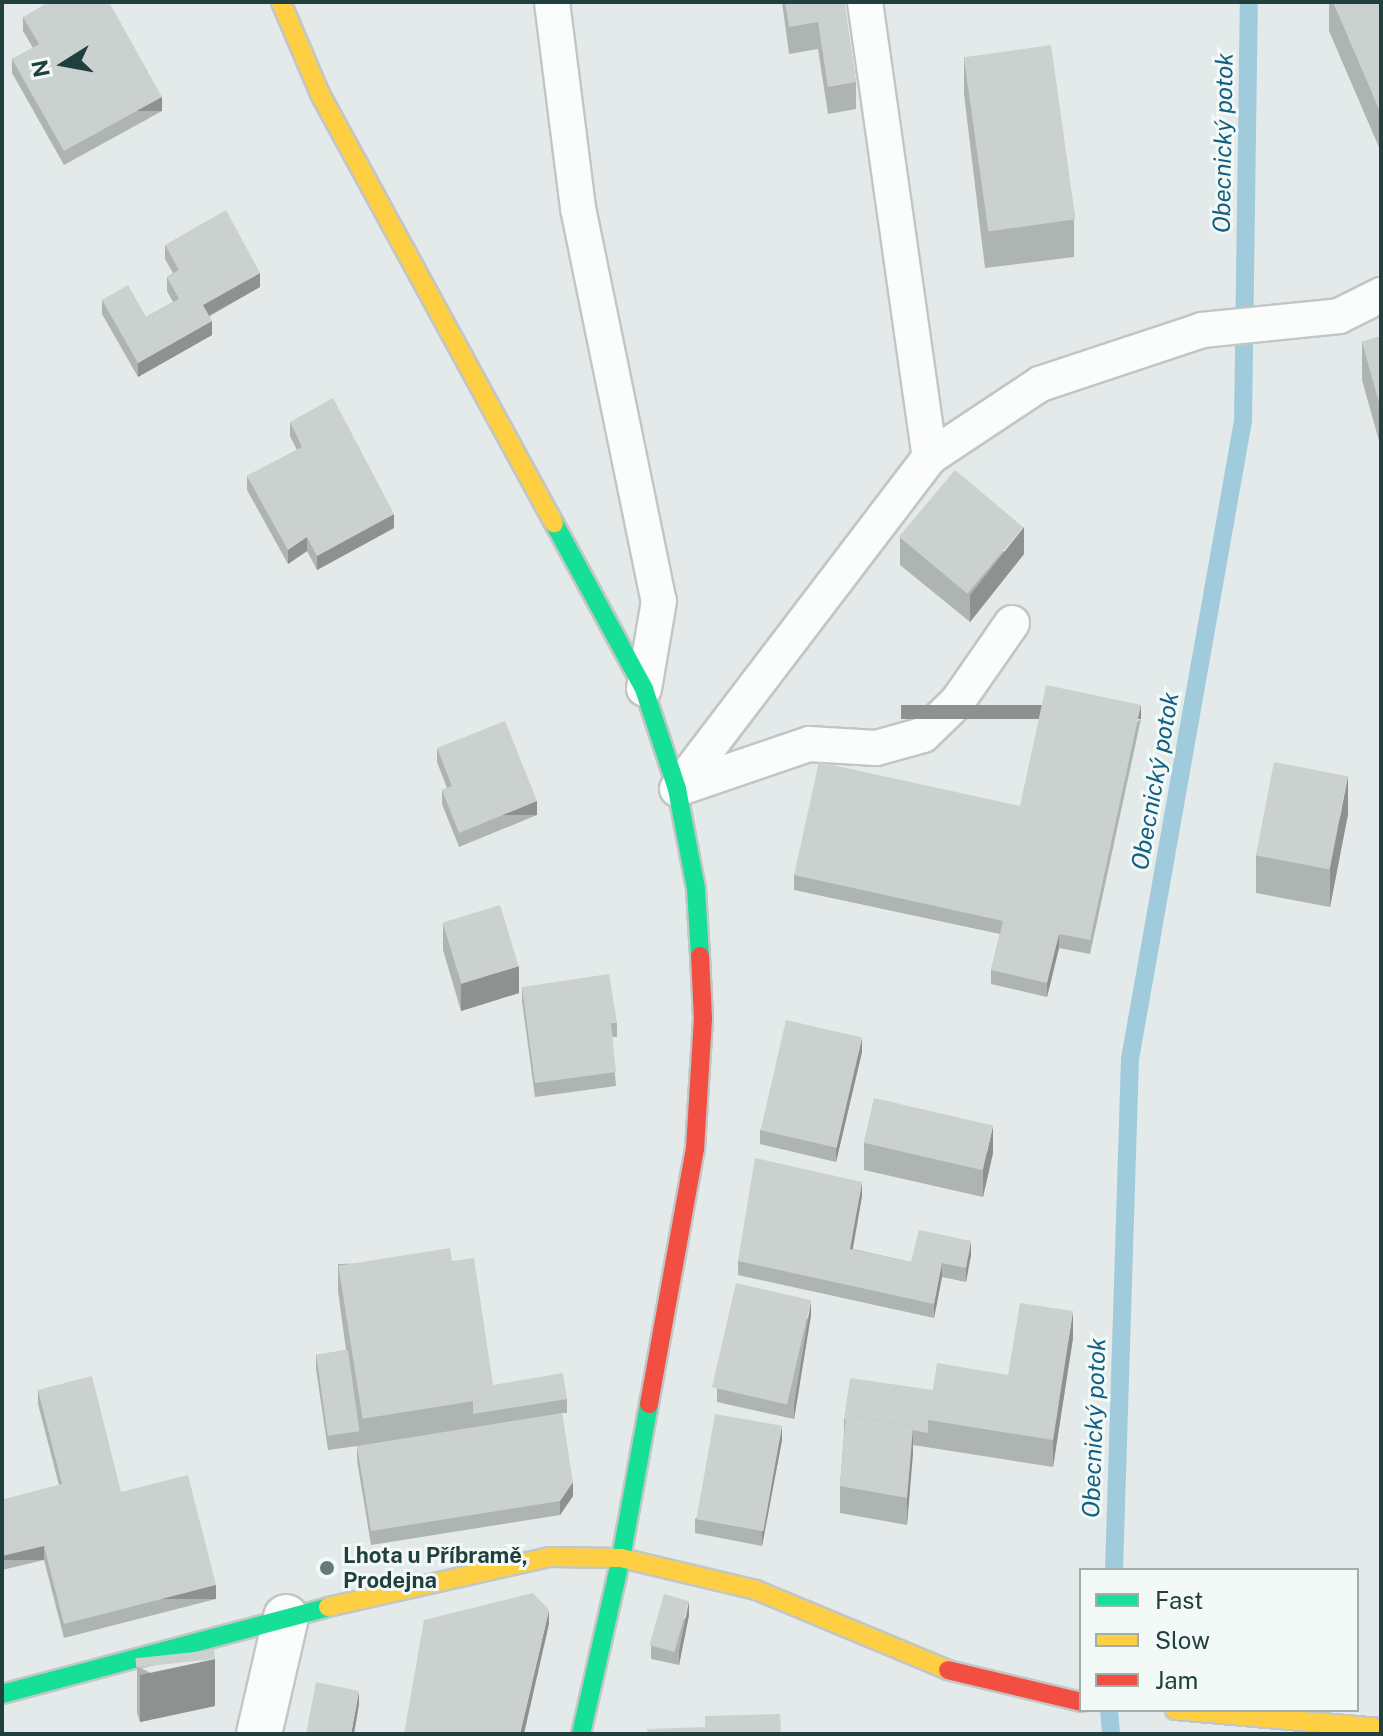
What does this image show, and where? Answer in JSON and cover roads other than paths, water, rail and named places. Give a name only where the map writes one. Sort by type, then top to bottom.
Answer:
[{"type":"street","points":[[281,2],[320,94],[644,689],[677,789],[696,889],[703,1019],[695,1149],[621,1558],[581,1734]]},
{"type":"street","points":[[2,1694],[286,1617],[549,1557],[621,1558],[756,1590],[961,1675],[1074,1701]]},
{"type":"street","points":[[259,1734],[286,1617]]},
{"type":"street","points":[[1198,1712],[1381,1728]]},
{"type":"lane","points":[[552,2],[578,208],[659,601],[644,689]]},
{"type":"lane","points":[[865,2],[930,457]]},
{"type":"lane","points":[[677,789],[930,457],[1040,384],[1202,330],[1339,316],[1381,295]]},
{"type":"lane","points":[[677,789],[809,744],[876,748],[923,735],[957,702],[1012,623]]},
{"type":"waterway","name":"Obecnický potok","points":[[1114,1568],[1130,1059],[1243,421],[1249,2]]},
{"type":"waterway","name":"Obecnický potok","points":[[1109,1712],[1111,1734]]},
{"type":"place","name":"Lhota u Příbramě, Prodejna","points":[[327,1568]]}]
